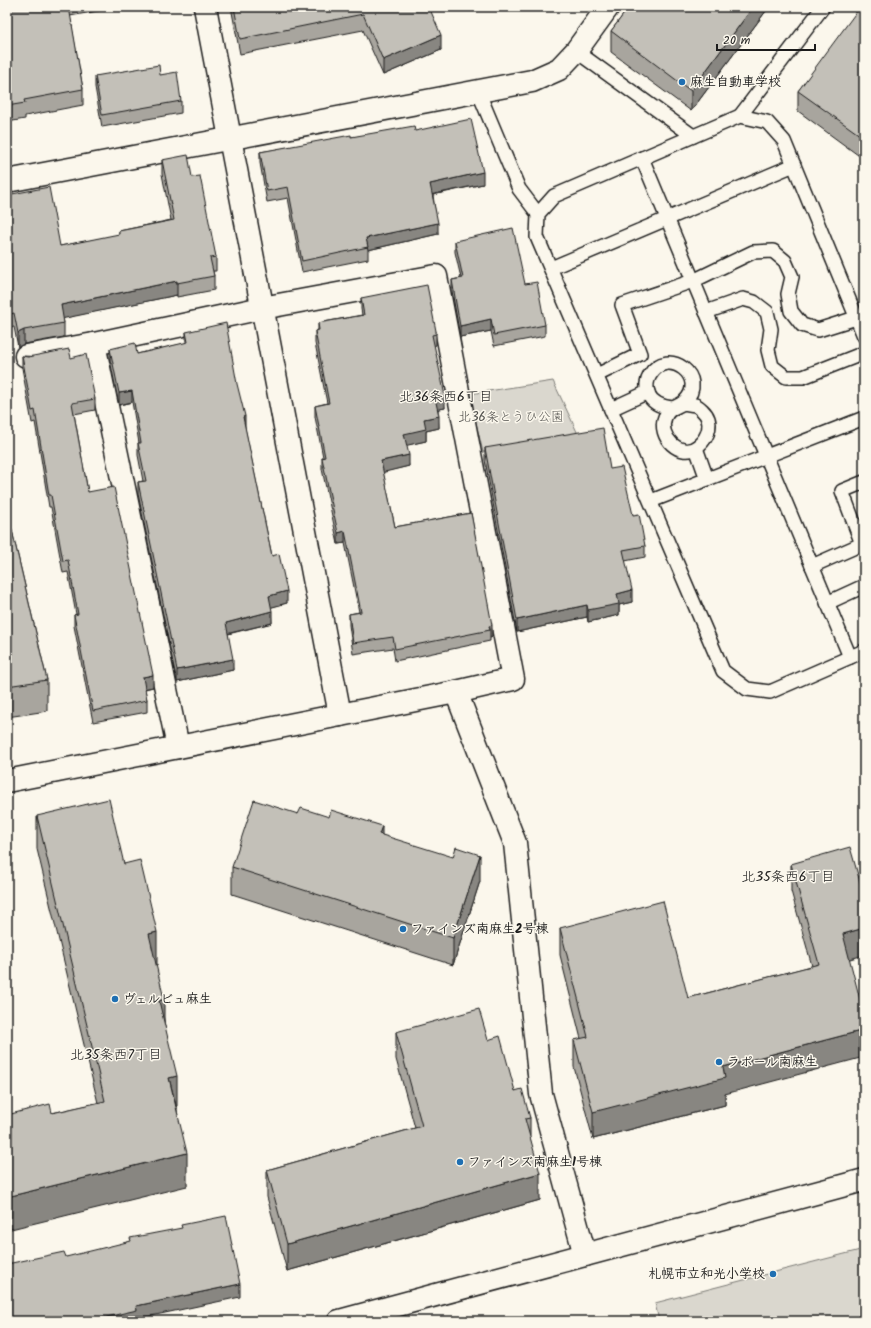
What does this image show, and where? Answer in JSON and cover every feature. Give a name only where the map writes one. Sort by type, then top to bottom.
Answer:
[{"type":"street","points":[[205,7],[340,715]]},
{"type":"street","points":[[7,181],[532,81],[559,69],[576,51],[608,7]]},
{"type":"street","points":[[7,781],[456,692],[512,679],[436,276],[262,308],[94,344],[26,356]]},
{"type":"street","points":[[94,344],[178,748]]},
{"type":"street","points":[[456,692],[515,843],[541,1094],[585,1255]]},
{"type":"street","points":[[339,1321],[864,1180]]},
{"type":"lane","points":[[823,7],[740,116],[554,196],[538,214],[537,237],[723,671],[748,689],[770,692],[864,651]]},
{"type":"lane","points":[[576,51],[693,136]]},
{"type":"lane","points":[[478,91],[519,189],[538,214]]},
{"type":"lane","points":[[740,116],[767,122],[784,141],[864,336]]},
{"type":"lane","points":[[642,158],[850,657]]},
{"type":"lane","points":[[551,268],[794,165]]},
{"type":"lane","points":[[596,375],[640,354],[622,305],[693,281],[753,252],[773,251],[785,261],[792,277],[788,294],[791,311],[802,325],[818,330],[856,318]]},
{"type":"lane","points":[[706,312],[743,299],[754,302],[767,312],[771,329],[768,350],[772,366],[786,377],[803,377],[864,353]]},
{"type":"lane","points":[[678,406],[662,407],[654,401],[648,392],[648,380],[653,370],[664,363],[676,364],[686,370],[692,382],[691,394],[678,406],[665,416],[663,428],[666,438],[674,446],[685,450],[696,448],[706,439],[710,427],[706,414],[696,405],[678,406]]},
{"type":"lane","points":[[611,409],[648,392]]},
{"type":"lane","points":[[651,501],[864,418]]},
{"type":"lane","points":[[696,448],[707,479]]},
{"type":"lane","points":[[812,566],[862,544],[842,491],[864,482]]},
{"type":"lane","points":[[827,603],[864,586]]},
{"type":"green space","name":"北36条とうひ公園","points":[[553,381],[578,434],[483,452],[469,394]]},
{"type":"green space","points":[[864,1249],[864,1321],[659,1321],[655,1303]]},
{"type":"building","points":[[7,7],[69,7],[83,89],[24,100],[25,103],[7,106]]},
{"type":"building","points":[[234,7],[429,7],[441,35],[383,60],[363,14],[240,39]]},
{"type":"building","name":"麻生自動車学校","points":[[629,7],[753,7],[691,91],[611,31]]},
{"type":"building","points":[[860,7],[864,7],[864,138],[798,91]]},
{"type":"building","points":[[159,65],[160,75],[177,72],[181,101],[102,115],[95,76]]},
{"type":"building","points":[[471,119],[483,172],[430,184],[438,223],[366,238],[368,247],[302,261],[288,187],[267,191],[260,152],[351,135],[351,137],[414,126],[415,131]]},
{"type":"building","points":[[188,155],[192,177],[200,176],[216,257],[210,258],[214,276],[177,283],[177,281],[61,305],[64,323],[24,330],[18,333],[14,313],[7,315],[7,195],[49,187],[60,246],[119,234],[119,231],[174,220],[162,160]]},
{"type":"building","points":[[513,228],[525,284],[537,282],[545,325],[494,335],[491,319],[460,326],[452,280],[463,278],[455,241]]},
{"type":"building","points":[[427,285],[436,331],[436,334],[432,335],[445,396],[435,398],[439,416],[424,419],[426,429],[404,434],[409,455],[381,461],[395,527],[471,513],[492,625],[489,626],[490,630],[395,649],[393,637],[353,643],[349,614],[361,612],[345,531],[338,533],[322,458],[325,457],[315,406],[329,403],[315,331],[319,330],[318,323],[364,315],[361,298]]},
{"type":"building","points":[[226,323],[237,384],[245,416],[243,417],[272,556],[279,554],[287,591],[269,596],[272,611],[226,623],[233,659],[177,670],[138,482],[146,481],[138,443],[141,443],[132,391],[119,393],[110,349],[135,343],[137,354],[188,342],[186,332]]},
{"type":"building","points":[[69,349],[71,358],[86,354],[95,399],[72,403],[88,492],[114,487],[153,675],[143,677],[147,700],[93,711],[74,615],[78,614],[68,560],[63,561],[51,495],[49,495],[35,410],[32,411],[22,356],[28,357]]},
{"type":"building","points":[[603,428],[610,469],[622,467],[633,515],[639,514],[645,546],[623,550],[632,590],[617,594],[619,604],[588,610],[587,605],[517,620],[485,448]]},
{"type":"building","points":[[7,509],[47,680],[7,686]]},
{"type":"building","name":"ヴェルビュ麻生","points":[[109,799],[124,864],[140,860],[157,932],[149,934],[164,999],[159,1001],[177,1076],[169,1078],[187,1153],[7,1197],[7,1115],[50,1104],[52,1113],[105,1101],[37,816]]},
{"type":"building","name":"ファインズ南麻生2号棟","points":[[254,800],[298,814],[301,808],[329,817],[331,810],[382,826],[379,834],[453,857],[456,847],[480,855],[453,938],[232,867]]},
{"type":"building","points":[[850,847],[864,896],[864,928],[843,934],[864,1015],[864,1030],[723,1067],[725,1078],[593,1112],[574,1040],[588,1037],[560,928],[663,901],[688,998],[819,964],[791,864]]},
{"type":"building","name":"ファインズ南麻生1号棟","points":[[479,1009],[488,1040],[500,1036],[515,1091],[522,1089],[530,1118],[525,1119],[540,1173],[287,1244],[267,1170],[422,1126],[396,1032]]},
{"type":"building","points":[[226,1216],[240,1284],[136,1306],[137,1310],[89,1321],[7,1321],[7,1264],[64,1252],[66,1257],[131,1241],[130,1238],[182,1228],[181,1225]]},
{"type":"place","name":"麻生自動車学校","points":[[682,82]]},
{"type":"place","name":"ファインズ南麻生2号棟","points":[[403,929]]},
{"type":"place","name":"ヴェルビュ麻生","points":[[115,999]]},
{"type":"place","name":"ラポール南麻生","points":[[719,1062]]},
{"type":"place","name":"ファインズ南麻生1号棟","points":[[460,1162]]},
{"type":"place","name":"札幌市立和光小学校","points":[[773,1274]]},
{"type":"district","name":"北36条西6丁目","points":[[446,397]]},
{"type":"district","name":"北35条西6丁目","points":[[788,877]]},
{"type":"district","name":"北35条西7丁目","points":[[116,1055]]}]
